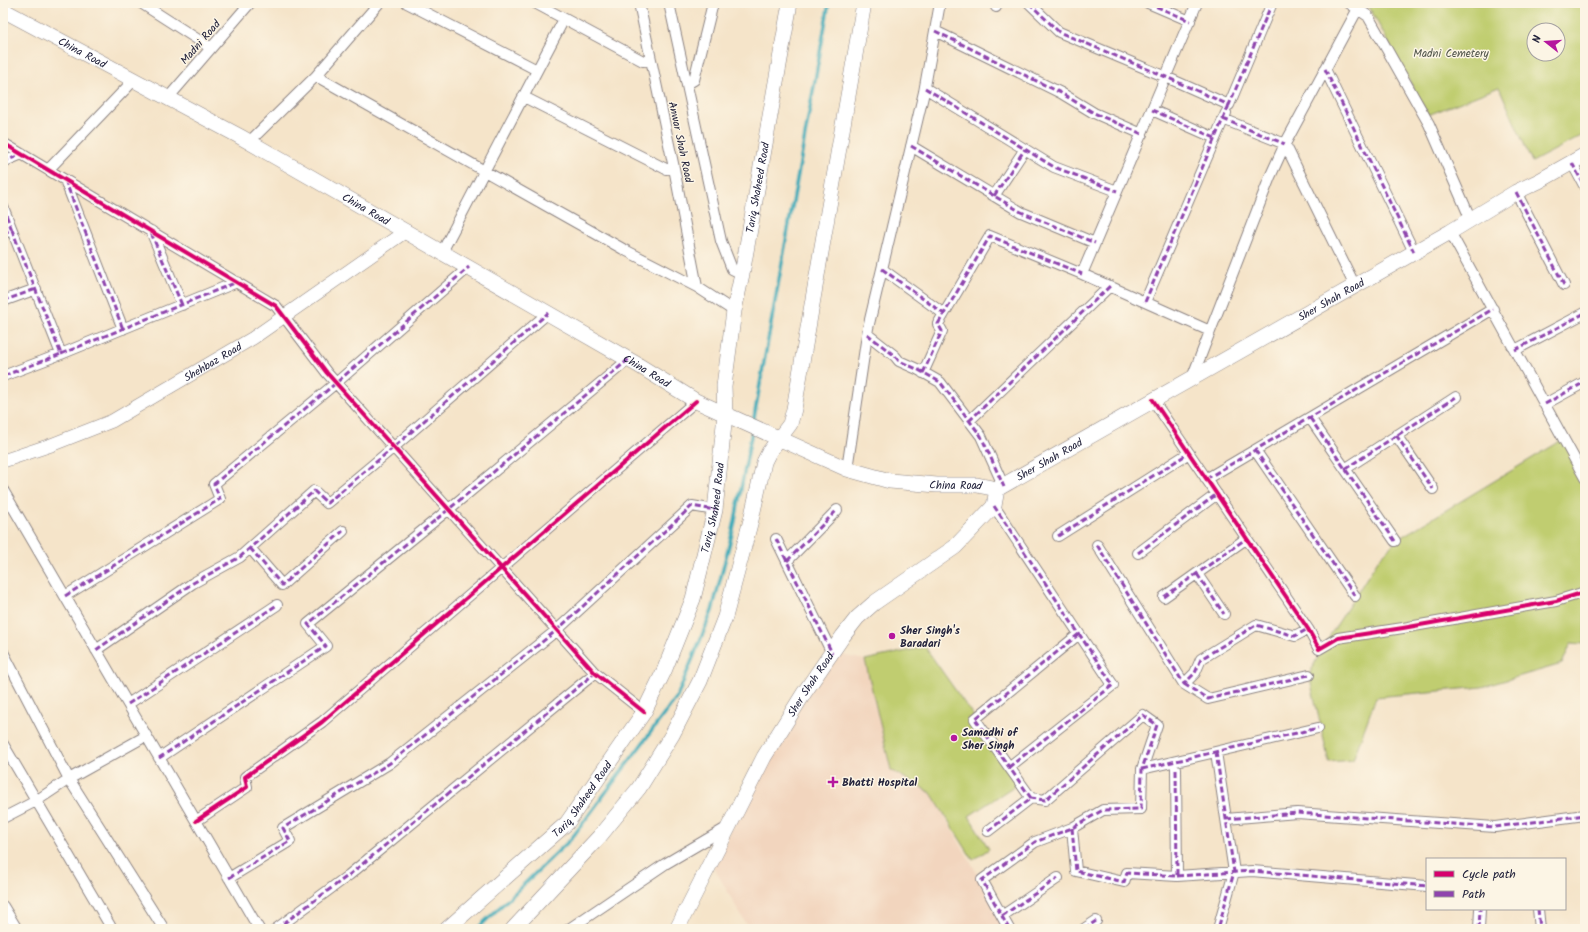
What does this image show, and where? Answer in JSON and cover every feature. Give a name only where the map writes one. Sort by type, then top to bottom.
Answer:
[{"type":"main road","name":"Tariq Shaheed Road","points":[[447,929],[567,823],[644,712],[664,671],[693,599],[715,510],[731,417],[724,386],[734,311],[742,274],[790,3]]},
{"type":"main road","points":[[513,929],[599,838],[639,788],[672,735],[700,681],[725,617],[751,520],[764,462],[790,424],[794,409],[864,3]]},
{"type":"main road","name":"China Road","points":[[3,10],[249,142],[629,359],[696,401],[847,468],[890,481],[937,485],[977,484],[1000,488]]},
{"type":"main road","name":"Sher Shah Road","points":[[1000,488],[1471,220],[1516,192],[1579,159]]},
{"type":"main road","points":[[994,506],[1000,488]]},
{"type":"main road","name":"Sher Shah Road","points":[[676,929],[764,757],[804,693],[857,618],[874,602],[954,547],[994,506]]},
{"type":"street","points":[[143,3],[211,48]]},
{"type":"street","name":"Madni Road","points":[[168,98],[250,3]]},
{"type":"street","points":[[249,142],[316,76],[379,3]]},
{"type":"street","points":[[407,3],[538,70]]},
{"type":"street","points":[[535,3],[643,61],[651,60]]},
{"type":"street","name":"Anwar Shah Road","points":[[639,3],[674,168],[697,287]]},
{"type":"street","name":"Anwar Shah Road","points":[[669,3],[721,241],[732,269],[742,274]]},
{"type":"street","points":[[687,84],[694,80],[713,3]]},
{"type":"street","points":[[847,468],[867,334],[925,88],[940,3]]},
{"type":"street","points":[[1029,3],[1059,32],[1229,105]]},
{"type":"street","points":[[1148,3],[1190,21]]},
{"type":"street","points":[[1082,274],[1197,3]]},
{"type":"street","points":[[1145,302],[1272,3]]},
{"type":"street","points":[[1349,3],[1360,6],[1368,16],[1429,124],[1471,220]]},
{"type":"street","points":[[1192,378],[1270,177],[1285,144],[1360,6]]},
{"type":"street","points":[[442,252],[564,19]]},
{"type":"street","points":[[935,31],[1061,93],[1094,113],[1142,134]]},
{"type":"street","points":[[1325,69],[1414,252]]},
{"type":"street","points":[[316,76],[623,249],[697,287],[734,311]]},
{"type":"street","points":[[48,170],[134,80]]},
{"type":"street","points":[[925,88],[1054,167],[1117,191]]},
{"type":"street","points":[[524,96],[666,169],[674,168]]},
{"type":"street","points":[[1152,110],[1215,138]]},
{"type":"street","points":[[1223,119],[1285,144],[1355,286]]},
{"type":"street","points":[[3,143],[276,306],[336,383],[595,673],[644,712]]},
{"type":"street","points":[[911,146],[1021,212],[1095,243]]},
{"type":"street","points":[[994,196],[1025,149]]},
{"type":"street","points":[[3,162],[22,154]]},
{"type":"street","points":[[1579,159],[1585,187]]},
{"type":"street","points":[[65,180],[123,329]]},
{"type":"street","points":[[1516,192],[1564,285]]},
{"type":"street","points":[[3,207],[8,232],[36,288],[61,354]]},
{"type":"street","points":[[150,231],[182,305]]},
{"type":"street","name":"Shehbaz Road","points":[[3,461],[51,445],[112,421],[253,338],[406,231]]},
{"type":"street","points":[[1450,232],[1585,478]]},
{"type":"street","points":[[924,373],[942,332],[938,324],[990,236],[1110,286],[1210,331]]},
{"type":"street","points":[[65,596],[220,499],[214,484],[336,383],[469,267]]},
{"type":"street","points":[[882,269],[944,314]]},
{"type":"street","points":[[3,376],[61,354],[237,282]]},
{"type":"street","points":[[969,420],[1110,286]]},
{"type":"street","points":[[3,301],[36,288]]},
{"type":"street","points":[[1206,479],[1493,309]]},
{"type":"street","points":[[96,650],[193,583],[240,557],[314,491],[327,503],[394,447],[548,313]]},
{"type":"street","points":[[1515,350],[1585,313]]},
{"type":"street","points":[[867,334],[895,356],[899,361],[940,382],[981,436],[1000,488]]},
{"type":"street","points":[[159,758],[326,646],[308,624],[629,359]]},
{"type":"street","points":[[1545,404],[1585,382]]},
{"type":"street","points":[[1345,469],[1456,396]]},
{"type":"street","points":[[1153,400],[1308,629],[1319,650],[1338,638],[1556,601],[1585,592]]},
{"type":"street","points":[[196,821],[247,787],[245,777],[322,722],[696,401]]},
{"type":"street","points":[[1310,418],[1395,541]]},
{"type":"street","points":[[1396,435],[1433,489]]},
{"type":"street","points":[[1255,450],[1355,596]]},
{"type":"street","points":[[1058,536],[1189,453]]},
{"type":"street","points":[[3,490],[259,929]]},
{"type":"street","points":[[1138,553],[1217,494]]},
{"type":"street","points":[[229,878],[290,841],[283,828],[390,763],[557,630],[692,506],[715,510]]},
{"type":"street","points":[[994,506],[1113,685],[1010,767]]},
{"type":"street","points":[[787,561],[837,510]]},
{"type":"street","points":[[250,548],[282,585],[342,532]]},
{"type":"street","points":[[1164,597],[1247,538]]},
{"type":"street","points":[[776,539],[832,653]]},
{"type":"street","points":[[1096,545],[1184,684],[1208,699],[1309,675]]},
{"type":"street","points":[[1197,574],[1224,614]]},
{"type":"street","points":[[128,704],[276,605]]},
{"type":"street","points":[[1184,684],[1195,673],[1201,659],[1256,625],[1295,636],[1308,629]]},
{"type":"street","points":[[1031,798],[975,719],[1079,634]]},
{"type":"street","points":[[3,652],[69,778],[164,929]]},
{"type":"street","points":[[276,929],[349,875],[595,673]]},
{"type":"street","points":[[988,831],[1031,798],[1045,800],[1143,715],[1156,725],[1142,769],[1141,810],[1103,810],[1072,828],[1035,842],[982,880],[1009,929]]},
{"type":"street","points":[[1142,769],[1318,728]]},
{"type":"street","points":[[3,818],[36,801],[69,778],[146,736]]},
{"type":"street","points":[[3,744],[112,929]]},
{"type":"street","points":[[1216,752],[1234,872],[1218,929]]},
{"type":"street","points":[[1176,768],[1177,876]]},
{"type":"street","points":[[1226,819],[1297,813],[1495,827],[1585,815]]},
{"type":"street","points":[[576,928],[665,864],[728,827]]},
{"type":"street","points":[[1072,828],[1076,871],[1124,882],[1127,873],[1177,876],[1252,871],[1426,886]]},
{"type":"street","points":[[1002,916],[1058,878]]},
{"type":"street","points":[[3,906],[17,929]]},
{"type":"street","points":[[1479,929],[1480,910]]},
{"type":"street","points":[[1538,910],[1540,929]]},
{"type":"street","points":[[1084,929],[1096,921]]},
{"type":"shaded area","name":"Bhatti Hospital","points":[[832,653],[865,660],[891,770],[931,793],[1009,929],[749,929],[713,866],[772,748]]},
{"type":"green space","name":"Madni Cemetery","points":[[1370,3],[1585,3],[1585,134],[1532,162],[1499,87],[1428,115],[1369,7]]},
{"type":"green space","points":[[1564,439],[1585,478],[1585,644],[1571,643],[1562,664],[1482,687],[1376,697],[1353,760],[1329,762],[1309,675],[1322,648],[1380,557],[1398,539]]},
{"type":"green space","points":[[925,647],[1020,782],[969,816],[989,849],[973,860],[931,793],[891,770],[865,660]]},
{"type":"waterway","points":[[753,423],[829,3]]},
{"type":"waterway","points":[[477,929],[571,839],[677,697],[712,611],[734,526],[752,431]]},
{"type":"marked path","points":[[996,7],[997,3]]},
{"type":"marked path","points":[[1029,3],[1059,32],[1229,105],[1272,3]]},
{"type":"marked path","points":[[1148,3],[1190,21]]},
{"type":"marked path","points":[[935,31],[1061,93],[1094,113],[1142,134]]},
{"type":"marked path","points":[[1325,69],[1414,252]]},
{"type":"marked path","points":[[925,88],[1054,167],[1117,191]]},
{"type":"marked path","points":[[1145,302],[1229,105]]},
{"type":"marked path","points":[[1152,110],[1215,138]]},
{"type":"marked path","points":[[1223,119],[1285,144]]},
{"type":"marked path","points":[[911,146],[1021,212],[1095,243]]},
{"type":"marked path","points":[[994,196],[1025,149]]},
{"type":"marked path","points":[[3,162],[22,154]]},
{"type":"marked path","points":[[1572,163],[1585,187]]},
{"type":"marked path","points":[[65,180],[123,329]]},
{"type":"marked path","points":[[1516,192],[1564,285]]},
{"type":"marked path","points":[[3,207],[12,230]]},
{"type":"marked path","points":[[3,233],[12,230],[61,354],[3,376]]},
{"type":"marked path","points":[[151,233],[182,305]]},
{"type":"marked path","points":[[923,373],[942,331],[938,324],[990,236],[1082,274]]},
{"type":"marked path","points":[[65,596],[220,499],[214,484],[336,383],[469,267]]},
{"type":"marked path","points":[[882,269],[944,314]]},
{"type":"marked path","points":[[61,354],[237,282]]},
{"type":"marked path","points":[[969,421],[1110,286]]},
{"type":"marked path","points":[[3,301],[36,289]]},
{"type":"marked path","points":[[1206,479],[1493,309]]},
{"type":"marked path","points":[[96,650],[193,583],[240,557],[314,491],[327,503],[394,447],[548,313]]},
{"type":"marked path","points":[[1515,350],[1585,313]]},
{"type":"marked path","points":[[867,334],[895,356],[899,361],[940,382],[981,436],[1004,487]]},
{"type":"marked path","points":[[159,758],[326,646],[308,624],[629,359]]},
{"type":"marked path","points":[[1545,404],[1585,382]]},
{"type":"marked path","points":[[1345,469],[1456,397]]},
{"type":"marked path","points":[[1310,418],[1395,541]]},
{"type":"marked path","points":[[1396,435],[1433,489]]},
{"type":"marked path","points":[[1255,450],[1355,596]]},
{"type":"marked path","points":[[1058,536],[1189,453]]},
{"type":"marked path","points":[[1138,553],[1217,494]]},
{"type":"marked path","points":[[229,878],[290,841],[283,828],[390,763],[557,630],[692,506],[715,510]]},
{"type":"marked path","points":[[994,506],[1113,685],[1009,767]]},
{"type":"marked path","points":[[787,561],[837,510]]},
{"type":"marked path","points":[[250,548],[282,585],[343,531]]},
{"type":"marked path","points":[[1164,597],[1247,538]]},
{"type":"marked path","points":[[776,539],[832,653]]},
{"type":"marked path","points":[[1097,545],[1184,684],[1195,673],[1201,659],[1256,625],[1295,636],[1308,629]]},
{"type":"marked path","points":[[1197,574],[1224,614]]},
{"type":"marked path","points":[[128,704],[277,605]]},
{"type":"marked path","points":[[988,831],[1031,798],[975,719],[1079,634]]},
{"type":"marked path","points":[[276,929],[349,875],[595,673]]},
{"type":"marked path","points":[[1184,684],[1208,699],[1309,675]]},
{"type":"marked path","points":[[1009,929],[982,880],[1035,842],[1072,828],[1103,810],[1141,809],[1142,769],[1157,725],[1143,715],[1045,800],[1031,798]]},
{"type":"marked path","points":[[1142,769],[1318,728]]},
{"type":"marked path","points":[[1216,752],[1234,872],[1218,929]]},
{"type":"marked path","points":[[1072,828],[1076,871],[1124,882],[1127,873],[1177,876],[1176,768]]},
{"type":"marked path","points":[[1226,819],[1297,813],[1495,827],[1585,815]]},
{"type":"marked path","points":[[1177,876],[1252,871],[1426,886]]},
{"type":"marked path","points":[[1002,916],[1058,878]]},
{"type":"marked path","points":[[1479,929],[1480,910]]},
{"type":"marked path","points":[[1538,910],[1540,929]]},
{"type":"marked path","points":[[1084,929],[1096,921]]},
{"type":"marked path","points":[[575,925],[583,929]]},
{"type":"cycle path","points":[[3,143],[276,306],[327,373],[595,673],[644,712]]},
{"type":"cycle path","points":[[1153,400],[1308,629],[1319,649],[1338,638],[1556,601],[1585,592]]},
{"type":"cycle path","points":[[196,821],[247,787],[245,777],[322,722],[696,401]]},
{"type":"place","name":"Sher Singh's Baradari","points":[[892,636]]},
{"type":"place","name":"Samadhi of Sher Singh","points":[[954,738]]},
{"type":"place","name":"Bhatti Hospital","points":[[833,782]]}]
